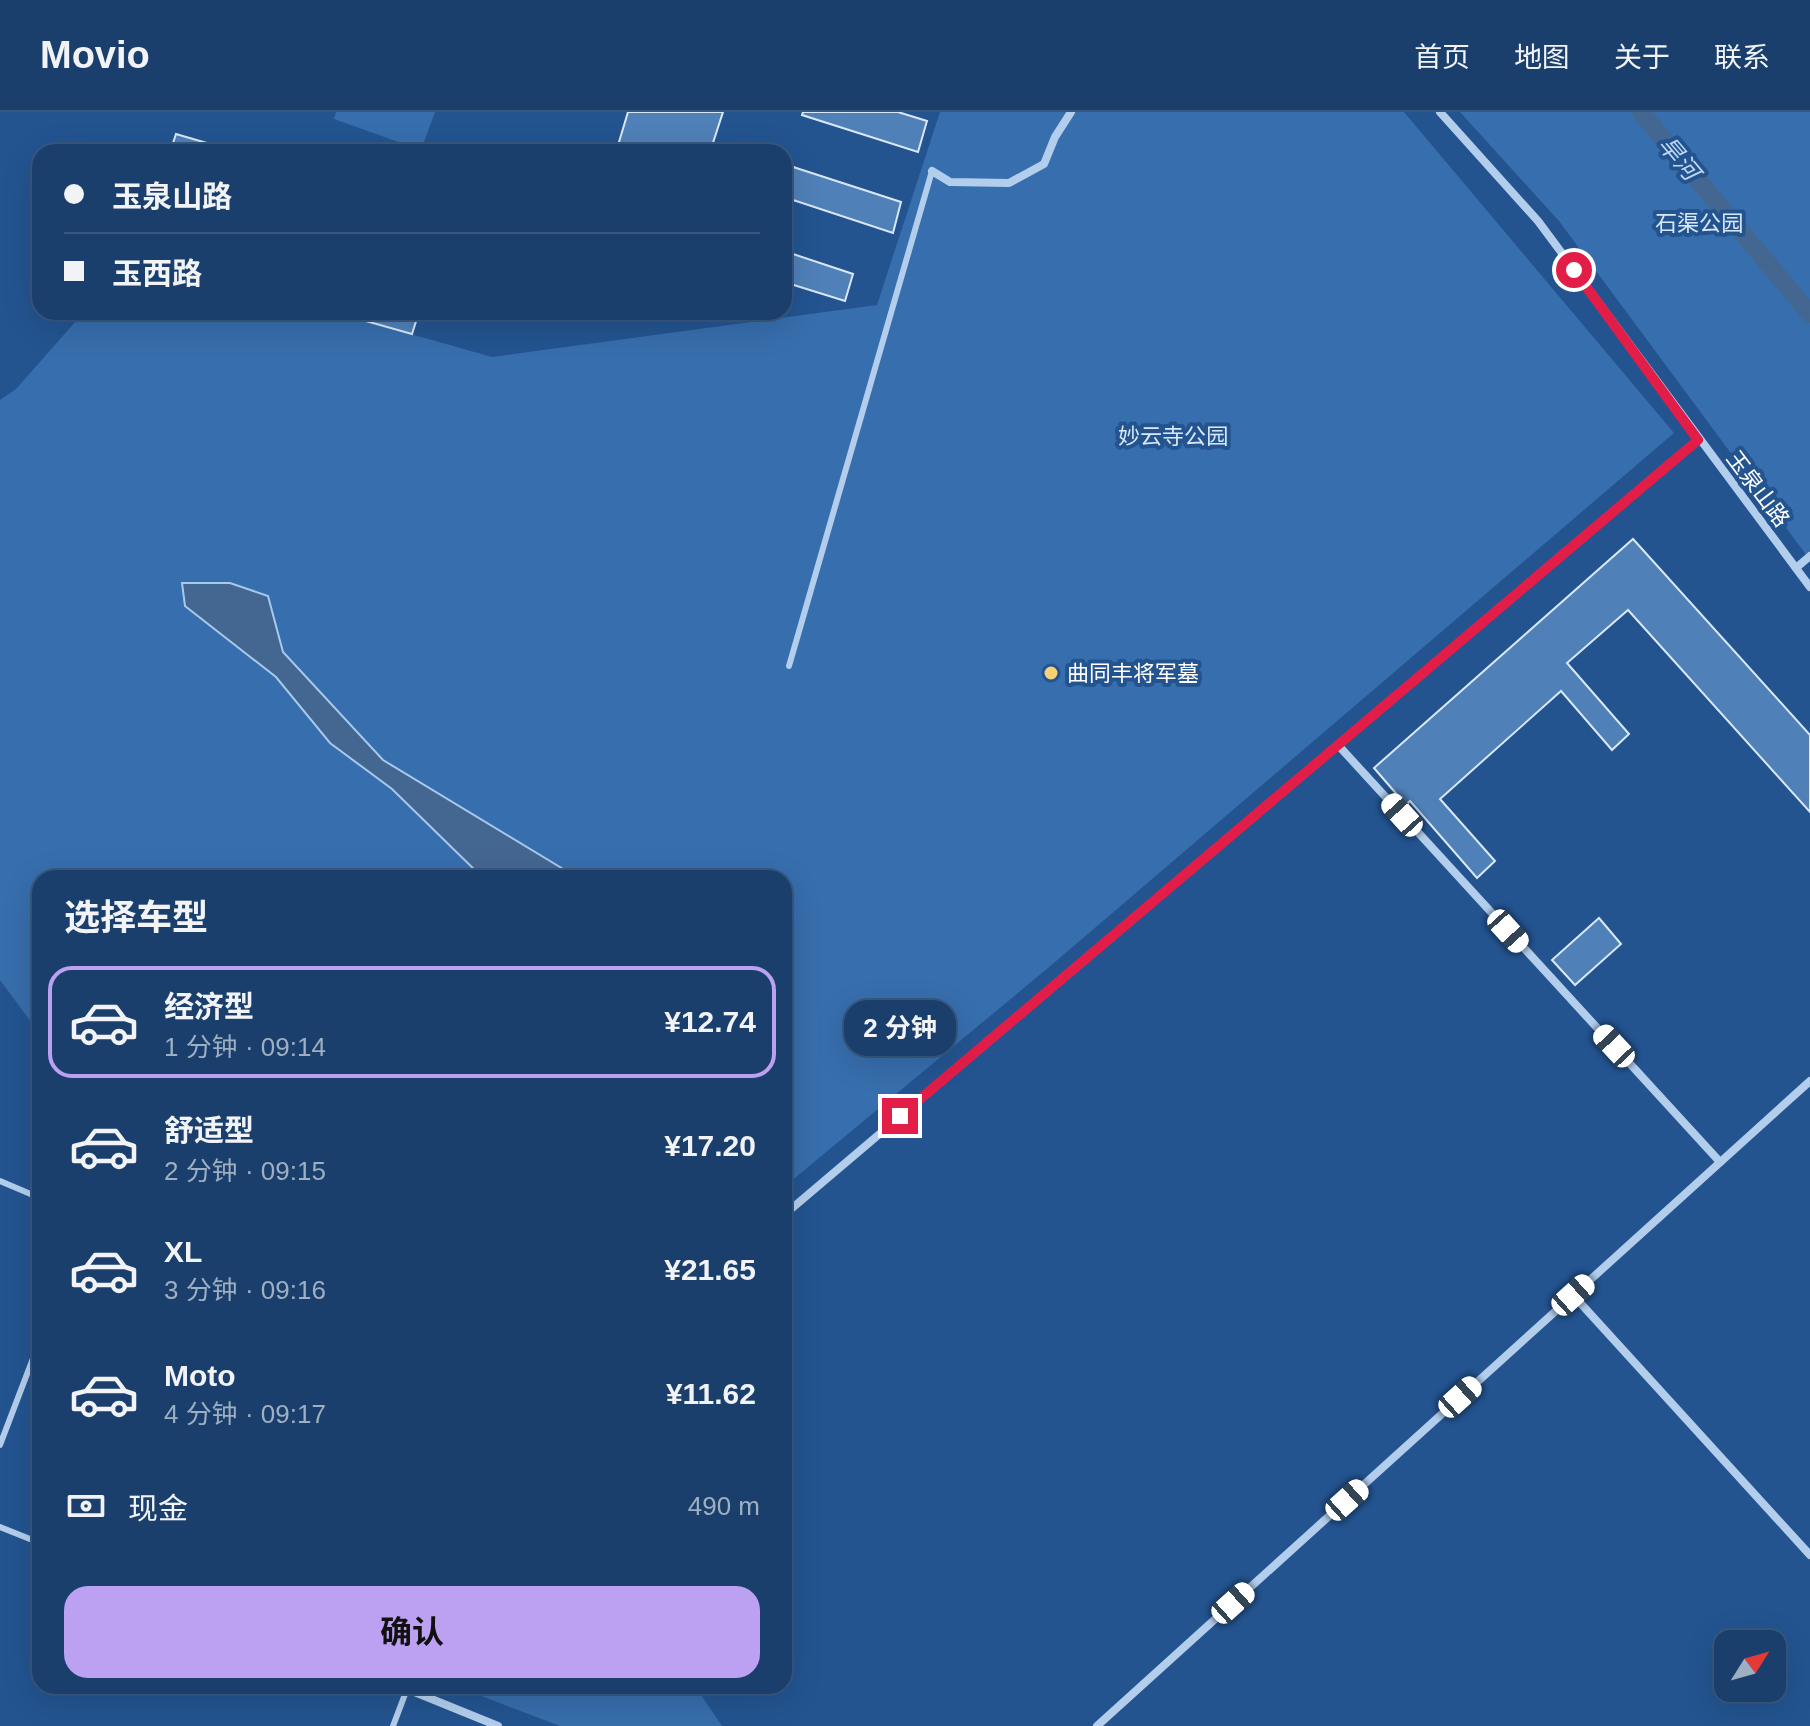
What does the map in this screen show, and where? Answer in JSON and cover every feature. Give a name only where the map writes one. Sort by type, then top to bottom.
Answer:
[{"type":"street","points":[[932,171],[950,182],[1009,183],[1044,164],[1055,137],[1071,112]]},
{"type":"street","name":"玉泉山路","points":[[1440,112],[1538,221],[1810,587]]},
{"type":"street","points":[[792,1208],[1698,440]]},
{"type":"street","points":[[1796,568],[1810,556]]},
{"type":"street","points":[[1338,745],[1720,1162]]},
{"type":"street","points":[[1097,1726],[1810,1081]]},
{"type":"street","points":[[1573,1295],[1810,1555]]},
{"type":"street","points":[[422,1694],[498,1726]]},
{"type":"lane","points":[[789,666],[932,171]]},
{"type":"lane","points":[[0,1181],[32,1195]]},
{"type":"lane","points":[[0,1445],[32,1361]]},
{"type":"lane","points":[[0,1527],[32,1540]]},
{"type":"lane","points":[[393,1726],[403,1694]]},
{"type":"green space","points":[[336,112],[435,112],[423,144],[404,144],[334,119]]},
{"type":"green space","name":"妙云寺公园","points":[[940,112],[1404,112],[1674,433],[1048,968],[792,1180],[792,870],[32,870],[32,1023],[0,980],[0,400],[16,389],[77,320],[361,320],[492,357],[766,320],[792,320],[792,316],[877,305]]},
{"type":"green space","name":"石渠公园","points":[[1460,112],[1810,112],[1810,560],[1559,221]]},
{"type":"green space","points":[[476,1694],[700,1694],[722,1726],[560,1726]]},
{"type":"shaded area","points":[[182,583],[230,583],[268,596],[283,652],[383,760],[565,870],[475,870],[392,789],[330,743],[276,677],[185,606]]},
{"type":"building","points":[[628,112],[723,112],[713,144],[618,144]]},
{"type":"building","points":[[803,112],[898,112],[927,121],[918,152],[802,115]]},
{"type":"building","points":[[176,134],[210,144],[173,144]]},
{"type":"building","points":[[792,167],[901,202],[893,233],[792,200]]},
{"type":"building","points":[[792,254],[853,274],[845,301],[792,284]]},
{"type":"building","points":[[362,320],[416,320],[412,334]]},
{"type":"building","points":[[1633,539],[1810,735],[1810,812],[1628,610],[1567,663],[1629,734],[1612,750],[1561,691],[1440,799],[1495,861],[1477,878],[1410,801],[1406,805],[1374,768]]},
{"type":"building","points":[[1599,918],[1621,944],[1575,985],[1552,960]]},
{"type":"waterway","name":"旱河","points":[[1641,112],[1810,314]]},
{"type":"place","name":"曲同丰将军墓","points":[[1051,673]]},
{"type":"route","points":[[900,1116],[1698,440],[1574,270]]}]
